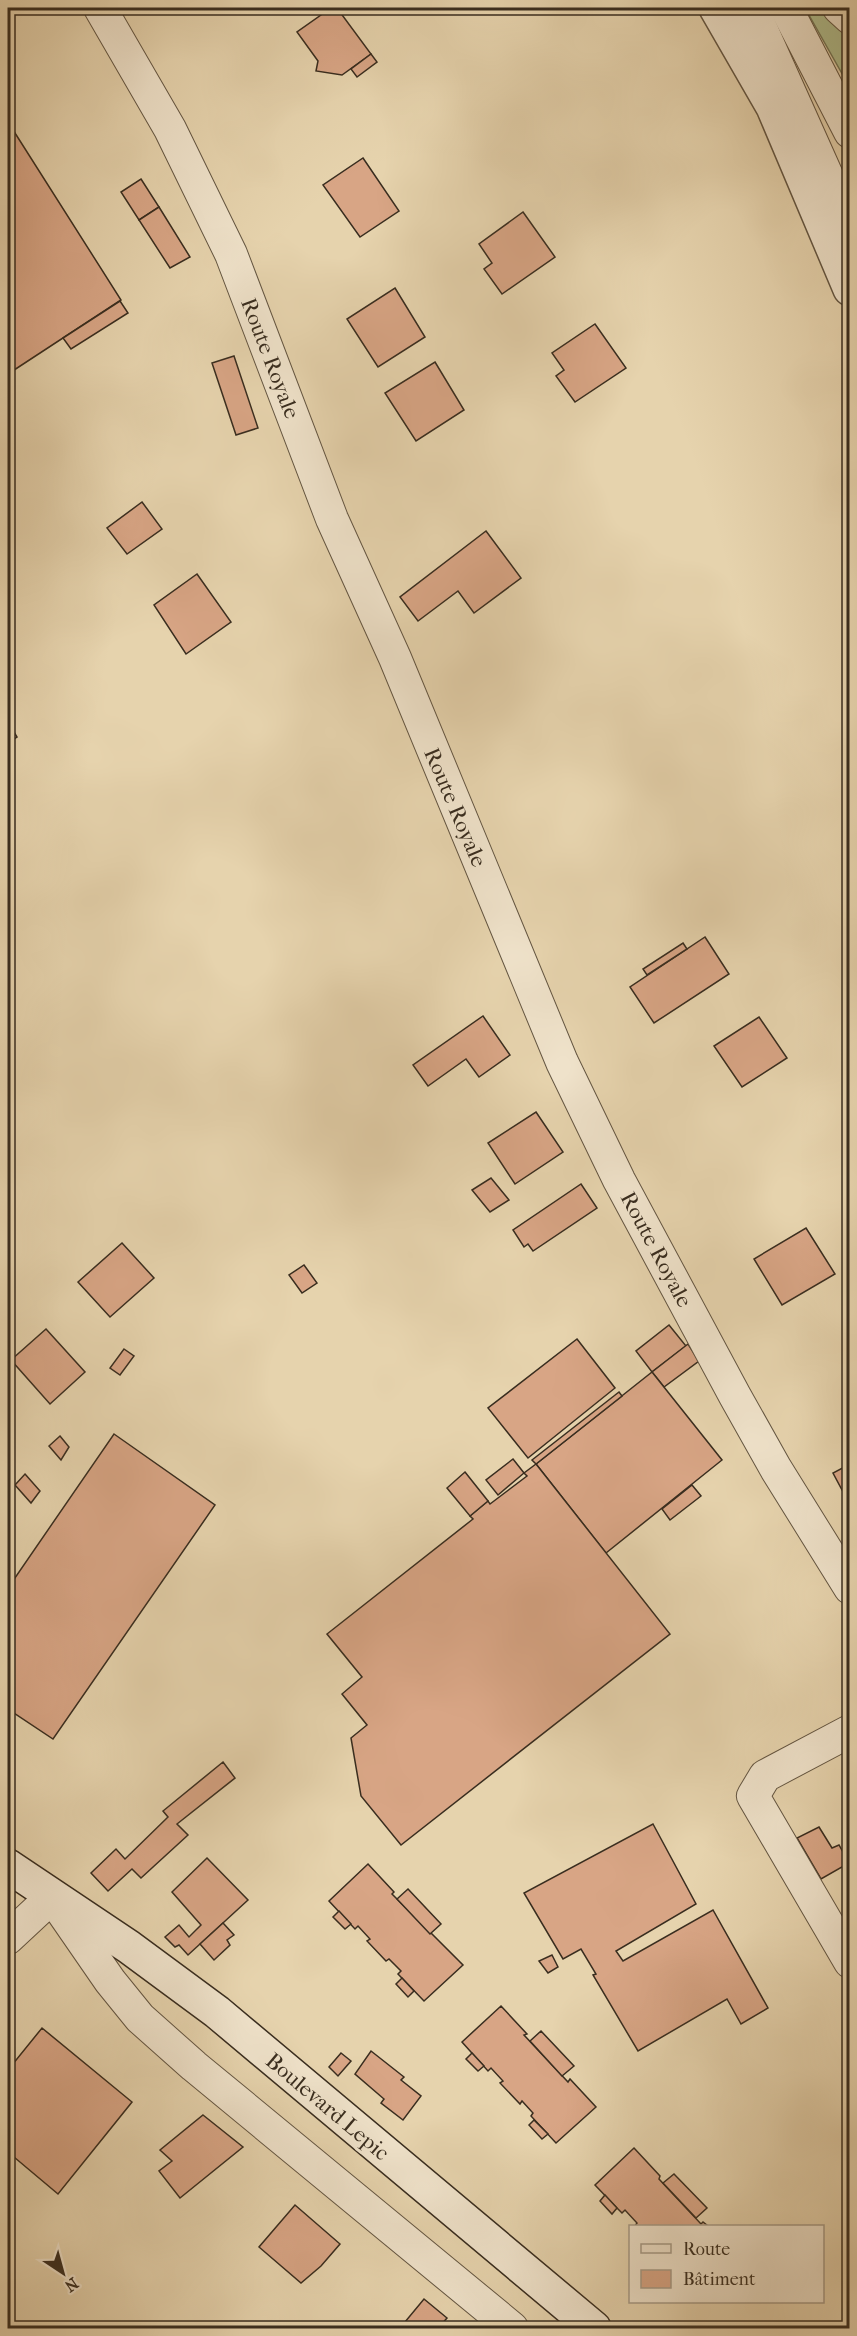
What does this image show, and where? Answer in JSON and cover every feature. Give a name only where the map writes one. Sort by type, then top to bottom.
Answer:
[{"type":"main road","points":[[716,8],[772,107],[849,289]]},
{"type":"main road","name":"Boulevard Lepic","points":[[8,1866],[129,1947],[217,2012],[594,2328]]},
{"type":"street","name":"Route Royale","points":[[100,8],[170,129],[231,254],[332,519],[395,658],[566,1072],[620,1180],[735,1396],[776,1469],[849,1588]]},
{"type":"street","points":[[752,8],[849,227]]},
{"type":"street","points":[[786,8],[849,132]]},
{"type":"street","points":[[839,8],[849,18]]},
{"type":"street","points":[[849,1731],[765,1776],[753,1796],[849,1962]]},
{"type":"street","points":[[8,1938],[52,1897]]},
{"type":"street","name":"Boulevard Lepic","points":[[52,1897],[110,1981],[140,2018],[194,2066],[512,2328]]},
{"type":"green space","points":[[805,8],[849,8],[849,86]]},
{"type":"building","points":[[331,8],[337,8],[371,54],[342,75],[316,71],[318,61],[297,32]]},
{"type":"building","points":[[371,54],[377,62],[357,77],[351,69]]},
{"type":"building","points":[[8,122],[121,300],[8,374]]},
{"type":"building","points":[[363,158],[399,211],[360,237],[323,185]]},
{"type":"building","points":[[141,179],[159,207],[139,220],[121,192]]},
{"type":"building","points":[[159,207],[190,257],[170,268],[139,220]]},
{"type":"building","points":[[523,212],[555,257],[502,294],[484,269],[492,263],[479,244]]},
{"type":"building","points":[[395,288],[425,337],[378,367],[347,319]]},
{"type":"building","points":[[120,301],[128,313],[71,349],[63,338]]},
{"type":"building","points":[[595,324],[626,368],[575,402],[556,376],[564,370],[552,353]]},
{"type":"building","points":[[234,356],[258,428],[236,435],[212,363]]},
{"type":"building","points":[[435,362],[464,410],[416,441],[385,393]]},
{"type":"building","points":[[142,502],[162,529],[127,554],[107,528]]},
{"type":"building","points":[[486,531],[521,578],[474,613],[458,591],[418,621],[400,597]]},
{"type":"building","points":[[197,574],[231,622],[186,654],[154,605]]},
{"type":"building","points":[[8,722],[17,737],[8,743]]},
{"type":"building","points":[[705,937],[729,974],[654,1023],[630,987]]},
{"type":"building","points":[[683,943],[687,949],[647,975],[643,969]]},
{"type":"building","points":[[483,1016],[510,1055],[479,1077],[466,1059],[428,1086],[413,1065]]},
{"type":"building","points":[[759,1017],[787,1058],[742,1087],[714,1046]]},
{"type":"building","points":[[536,1112],[563,1152],[515,1184],[488,1143]]},
{"type":"building","points":[[491,1178],[509,1200],[490,1212],[472,1190]]},
{"type":"building","points":[[581,1184],[597,1208],[533,1251],[528,1244],[524,1247],[513,1230]]},
{"type":"building","points":[[806,1228],[835,1274],[782,1305],[754,1259]]},
{"type":"building","points":[[122,1243],[154,1278],[110,1317],[78,1282]]},
{"type":"building","points":[[304,1265],[317,1283],[302,1293],[289,1275]]},
{"type":"building","points":[[669,1325],[686,1346],[652,1372],[636,1351]]},
{"type":"building","points":[[46,1329],[85,1372],[50,1404],[11,1360]]},
{"type":"building","points":[[577,1339],[615,1388],[528,1458],[488,1408]]},
{"type":"building","points":[[688,1344],[699,1361],[664,1387],[652,1372]]},
{"type":"building","points":[[124,1349],[134,1356],[120,1375],[110,1368]]},
{"type":"building","points":[[652,1372],[722,1460],[606,1553],[536,1464]]},
{"type":"building","points":[[619,1392],[622,1396],[536,1464],[532,1460]]},
{"type":"building","points":[[114,1434],[215,1505],[53,1739],[8,1709],[8,1588]]},
{"type":"building","points":[[60,1436],[69,1447],[61,1460],[49,1446]]},
{"type":"building","points":[[513,1459],[524,1473],[498,1495],[486,1480]]},
{"type":"building","points":[[536,1464],[670,1634],[401,1845],[361,1796],[351,1738],[367,1725],[342,1694],[362,1677],[327,1634],[473,1519],[470,1516],[488,1501],[490,1504],[527,1476],[524,1473]]},
{"type":"building","points":[[850,1464],[850,1505],[833,1473]]},
{"type":"building","points":[[465,1472],[488,1501],[470,1516],[447,1488]]},
{"type":"building","points":[[25,1474],[40,1491],[31,1503],[15,1485]]},
{"type":"building","points":[[692,1485],[701,1496],[670,1520],[662,1509]]},
{"type":"building","points":[[223,1762],[235,1778],[177,1824],[188,1835],[141,1878],[132,1869],[108,1891],[91,1873],[116,1849],[125,1859],[168,1817],[163,1811]]},
{"type":"building","points":[[653,1824],[696,1904],[616,1951],[623,1961],[713,1910],[768,2008],[741,2024],[727,1999],[638,2051],[593,1975],[596,1974],[581,1949],[563,1959],[524,1893]]},
{"type":"building","points":[[819,1827],[832,1848],[839,1845],[849,1863],[821,1879],[797,1838]]},
{"type":"building","points":[[207,1858],[248,1900],[188,1955],[179,1945],[175,1947],[165,1937],[179,1925],[189,1937],[201,1925],[172,1892]]},
{"type":"building","points":[[368,1864],[394,1892],[392,1894],[463,1965],[424,2001],[398,1974],[401,1971],[389,1959],[386,1961],[367,1941],[370,1939],[358,1926],[355,1929],[329,1901]]},
{"type":"building","points":[[408,1889],[441,1924],[430,1934],[397,1899]]},
{"type":"building","points":[[339,1911],[351,1924],[345,1929],[333,1917]]},
{"type":"building","points":[[223,1923],[234,1935],[227,1940],[230,1945],[214,1960],[200,1944]]},
{"type":"building","points":[[552,1955],[558,1967],[548,1973],[539,1961]]},
{"type":"building","points":[[402,1978],[414,1991],[408,1997],[396,1984]]},
{"type":"building","points":[[501,2006],[527,2034],[524,2035],[568,2082],[570,2079],[596,2107],[556,2143],[531,2116],[533,2113],[522,2101],[520,2104],[500,2083],[503,2081],[491,2068],[488,2071],[462,2042]]},
{"type":"building","points":[[42,2028],[132,2102],[58,2194],[8,2152],[8,2070]]},
{"type":"building","points":[[541,2031],[574,2066],[562,2076],[530,2041]]},
{"type":"building","points":[[371,2051],[404,2077],[401,2080],[421,2096],[403,2120],[381,2103],[384,2099],[355,2074]]},
{"type":"building","points":[[341,2053],[351,2061],[338,2076],[329,2067]]},
{"type":"building","points":[[472,2053],[484,2066],[478,2071],[466,2059]]},
{"type":"building","points":[[203,2115],[243,2147],[180,2198],[159,2171],[172,2161],[160,2150]]},
{"type":"building","points":[[534,2120],[548,2134],[542,2139],[529,2125]]},
{"type":"building","points":[[634,2148],[701,2224],[703,2222],[707,2225],[636,2225],[637,2223],[625,2210],[622,2213],[595,2185]]},
{"type":"building","points":[[674,2174],[707,2208],[696,2218],[663,2183]]},
{"type":"building","points":[[605,2195],[617,2208],[612,2214],[600,2201]]},
{"type":"building","points":[[295,2205],[340,2244],[321,2266],[301,2283],[259,2247]]},
{"type":"building","points":[[424,2299],[447,2318],[438,2328],[400,2328]]}]
